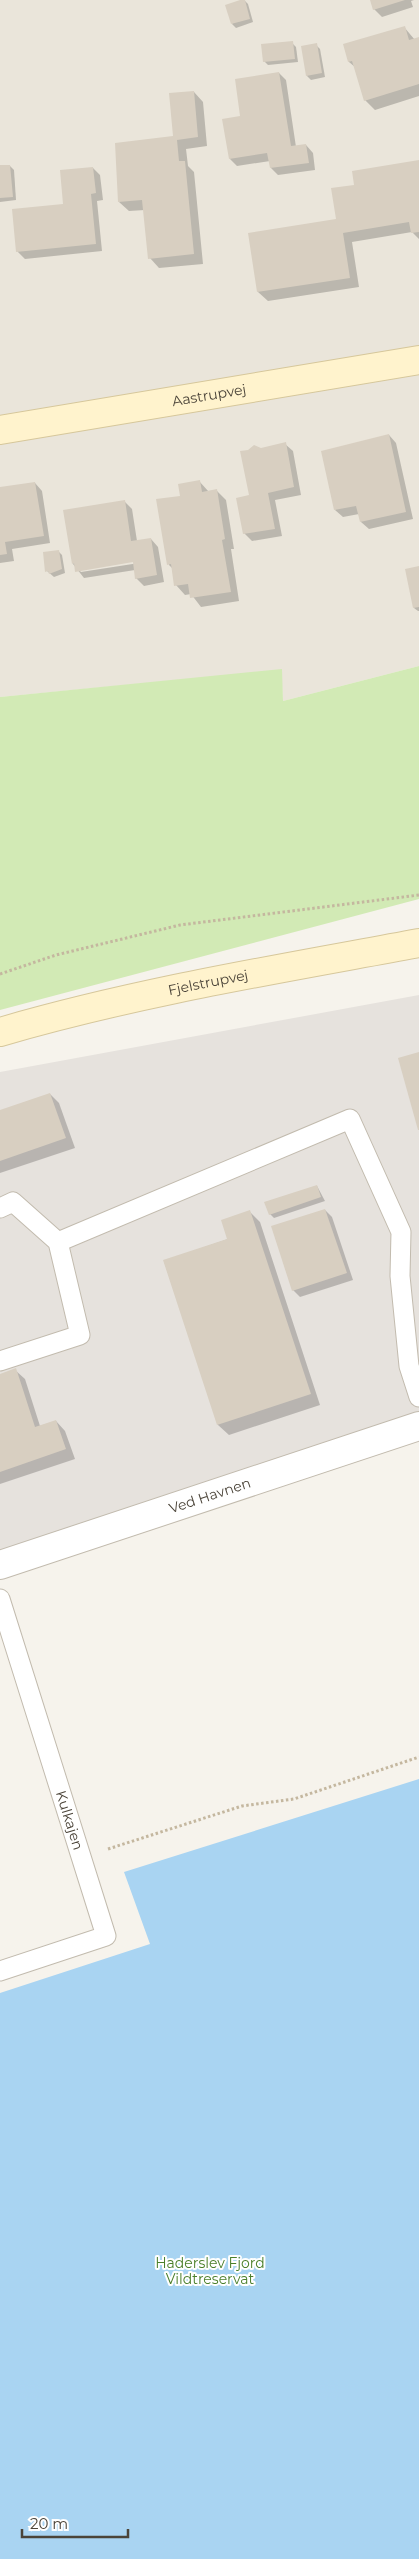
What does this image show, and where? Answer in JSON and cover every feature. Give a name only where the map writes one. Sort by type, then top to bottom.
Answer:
[{"type":"street","name":"Aastrupvej","points":[[0,430],[419,360]]},
{"type":"street","name":"Fjelstrupvej","points":[[0,1032],[51,1017],[228,979],[419,943]]},
{"type":"street","name":"Ved Havnen","points":[[0,1565],[419,1426]]},
{"type":"lane","points":[[58,1242],[350,1119],[401,1232],[400,1276],[408,1357],[419,1397]]},
{"type":"lane","points":[[0,1208],[13,1202],[58,1242],[80,1335],[0,1361]]},
{"type":"lane","name":"Kulkajen","points":[[0,1599],[106,1936],[0,1971]]},
{"type":"path","points":[[0,974],[56,954],[180,925],[419,895]]},
{"type":"path","points":[[81,1857],[242,1806],[294,1799],[419,1757]]},
{"type":"shaded area","points":[[0,0],[419,0],[419,666],[283,701],[281,670],[0,697]]},
{"type":"shaded area","points":[[419,995],[419,1422],[0,1559],[0,1072]]},
{"type":"green space","points":[[419,666],[419,899],[0,1010],[0,697],[282,669],[283,701]]},
{"type":"water","name":"Haderslev Fjord Vildtreservat","points":[[419,1779],[419,2559],[0,2559],[0,1993],[150,1944],[124,1872]]},
{"type":"building","points":[[245,0],[250,19],[231,24],[225,5]]},
{"type":"building","points":[[370,0],[405,0],[373,10]]},
{"type":"building","points":[[405,26],[409,40],[419,37],[419,84],[364,101],[352,61],[348,62],[343,44]]},
{"type":"building","points":[[293,41],[295,59],[263,62],[261,44]]},
{"type":"building","points":[[317,43],[322,73],[306,76],[301,46]]},
{"type":"building","points":[[279,72],[291,146],[306,144],[309,163],[270,168],[267,153],[229,159],[222,119],[240,116],[235,79]]},
{"type":"building","points":[[194,91],[198,137],[177,140],[179,161],[185,161],[194,254],[148,259],[142,200],[118,202],[115,143],[173,136],[169,93]]},
{"type":"building","points":[[419,160],[419,232],[411,233],[409,222],[343,233],[350,278],[257,292],[248,233],[336,219],[331,188],[354,185],[352,171]]},
{"type":"building","points":[[0,165],[10,165],[13,197],[0,198]]},
{"type":"building","points":[[93,167],[96,193],[91,194],[96,244],[16,252],[12,209],[63,204],[60,170]]},
{"type":"building","points":[[389,434],[406,512],[360,522],[356,506],[334,510],[321,451]]},
{"type":"building","points":[[286,442],[294,487],[268,493],[275,529],[243,534],[236,498],[249,495],[240,451],[248,450],[254,445],[261,448]]},
{"type":"building","points":[[200,480],[202,492],[217,489],[225,539],[222,540],[231,592],[190,598],[188,584],[174,586],[171,564],[167,565],[156,499],[180,496],[178,484]]},
{"type":"building","points":[[35,482],[44,536],[5,542],[7,554],[0,555],[0,487]]},
{"type":"building","points":[[125,500],[131,541],[151,538],[157,575],[135,579],[133,562],[75,572],[63,510]]},
{"type":"building","points":[[59,550],[62,569],[49,574],[48,571],[45,572],[43,552]]},
{"type":"building","points":[[419,566],[419,607],[413,608],[405,569]]},
{"type":"building","points":[[419,1052],[419,1130],[418,1130],[398,1058]]},
{"type":"building","points":[[50,1093],[66,1138],[0,1161],[0,1110]]},
{"type":"building","points":[[317,1185],[321,1197],[269,1215],[264,1202]]},
{"type":"building","points":[[325,1209],[347,1273],[292,1291],[271,1226]]},
{"type":"building","points":[[250,1210],[311,1394],[217,1425],[163,1260],[227,1239],[221,1220]]},
{"type":"building","points":[[16,1368],[35,1427],[56,1420],[66,1449],[0,1472],[0,1374]]}]
